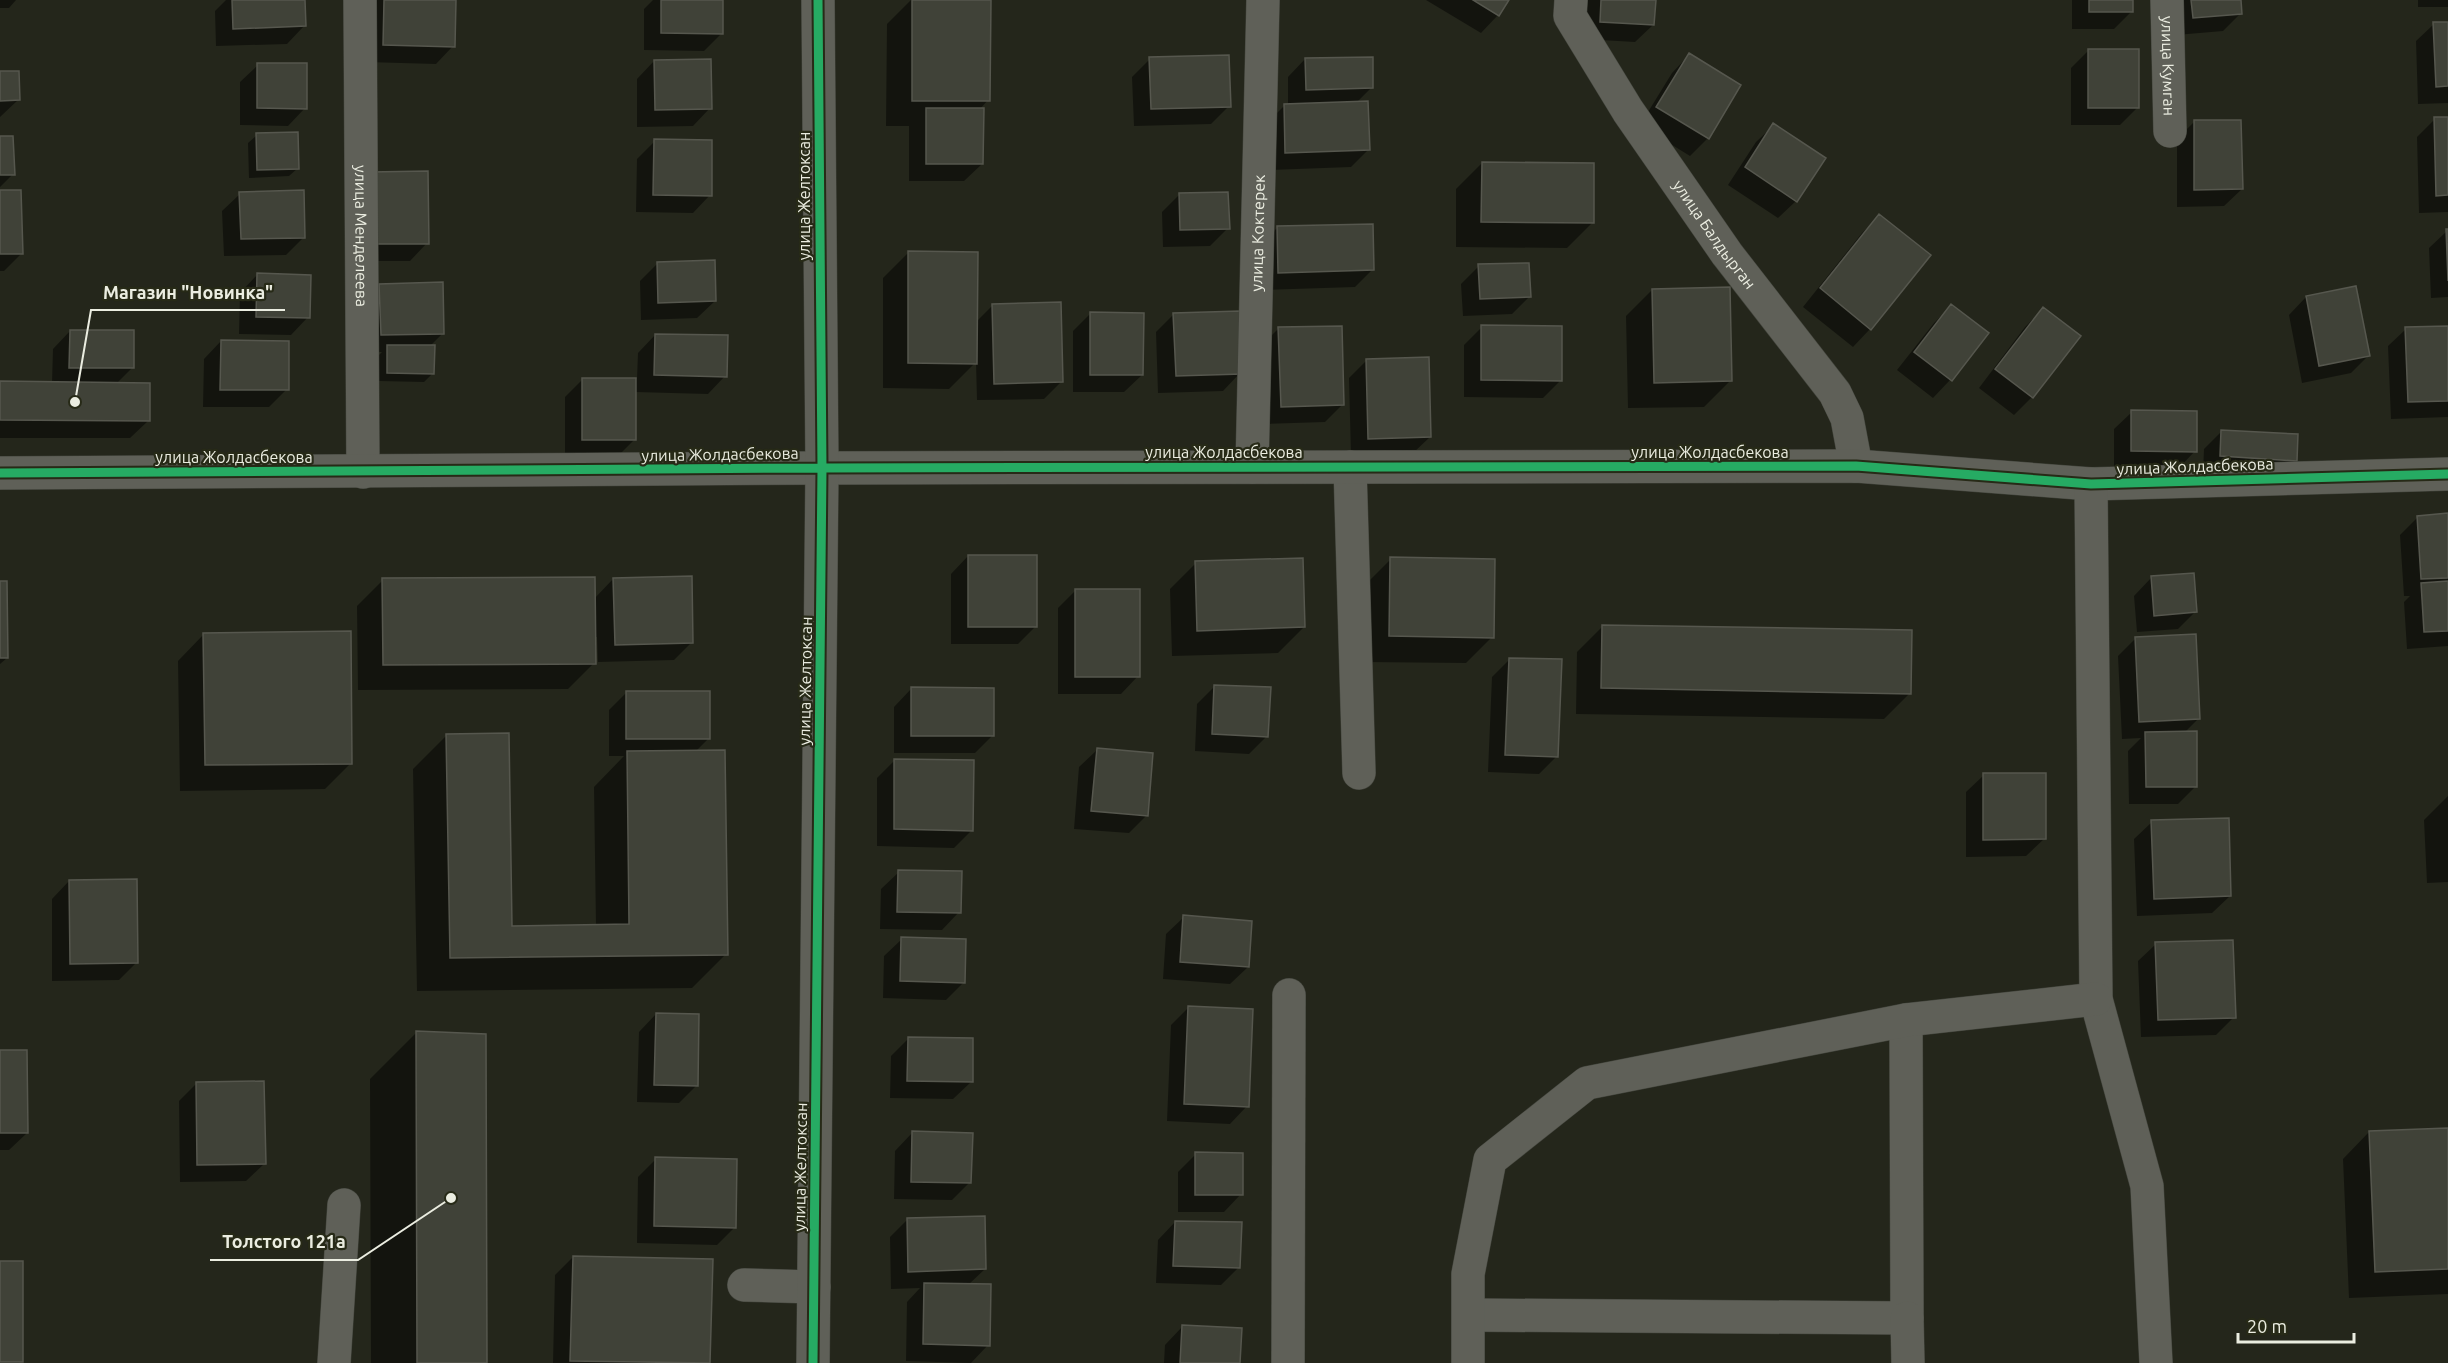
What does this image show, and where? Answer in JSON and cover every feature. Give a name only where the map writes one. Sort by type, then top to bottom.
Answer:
[{"type":"street","name":"улица Менделеева","points":[[360,0],[363,472]]},
{"type":"street","name":"улица Желтоксан","points":[[813,1363],[822,468],[818,0]]},
{"type":"street","name":"улица Коктерек","points":[[1252,467],[1263,0]]},
{"type":"street","name":"улица Балдырган","points":[[1571,0],[1570,16],[1628,111],[1726,254],[1835,393],[1847,418],[1856,466]]},
{"type":"street","name":"улица Кумган","points":[[2167,0],[2170,131]]},
{"type":"street","name":"улица Жолдасбекова","points":[[0,472],[1856,466],[2091,484],[2448,474]]},
{"type":"street","points":[[1350,467],[1359,773]]},
{"type":"street","points":[[2091,484],[2096,999],[2147,1186],[2156,1363]]},
{"type":"street","points":[[1288,1363],[1289,995]]},
{"type":"street","points":[[1468,1363],[1470,1315],[1468,1274],[1490,1160],[1587,1083],[1906,1020],[2096,999]]},
{"type":"street","points":[[1906,1020],[1908,1363]]},
{"type":"street","points":[[334,1363],[344,1205]]},
{"type":"street","points":[[744,1285],[814,1287]]},
{"type":"street","points":[[1470,1315],[1907,1318]]},
{"type":"building","points":[[232,0],[305,0],[306,26],[233,29]]},
{"type":"building","points":[[384,0],[456,0],[455,47],[383,45]]},
{"type":"building","points":[[661,0],[723,0],[723,34],[661,33]]},
{"type":"building","points":[[912,0],[991,0],[990,101],[912,101]]},
{"type":"building","points":[[1473,0],[1509,0],[1499,16]]},
{"type":"building","points":[[1601,0],[1656,0],[1654,25],[1600,22]]},
{"type":"building","points":[[2089,0],[2133,0],[2133,12],[2089,12]]},
{"type":"building","points":[[2191,0],[2241,0],[2242,14],[2193,18]]},
{"type":"building","points":[[2433,22],[2448,22],[2448,86],[2436,87]]},
{"type":"building","points":[[2088,49],[2139,49],[2139,108],[2088,108]]},
{"type":"building","points":[[1689,53],[1741,85],[1709,139],[1656,107]]},
{"type":"building","points":[[1229,55],[1231,107],[1151,109],[1149,57]]},
{"type":"building","points":[[1373,57],[1373,88],[1306,90],[1305,58]]},
{"type":"building","points":[[711,59],[712,109],[655,110],[654,60]]},
{"type":"building","points":[[257,63],[307,63],[307,109],[257,108]]},
{"type":"building","points":[[0,71],[19,71],[20,100],[0,101]]},
{"type":"building","points":[[1368,101],[1370,150],[1285,153],[1284,104]]},
{"type":"building","points":[[926,108],[984,108],[983,164],[926,164]]},
{"type":"building","points":[[2434,117],[2448,117],[2448,195],[2436,196]]},
{"type":"building","points":[[2194,120],[2241,120],[2243,189],[2194,190]]},
{"type":"building","points":[[1773,123],[1826,158],[1797,202],[1745,167]]},
{"type":"building","points":[[298,132],[299,169],[257,170],[256,133]]},
{"type":"building","points":[[0,136],[13,136],[15,175],[0,175]]},
{"type":"building","points":[[654,139],[712,140],[712,196],[653,195]]},
{"type":"building","points":[[1482,162],[1594,163],[1594,223],[1481,222]]},
{"type":"building","points":[[428,171],[429,244],[371,244],[370,172]]},
{"type":"building","points":[[0,190],[21,190],[23,254],[0,254]]},
{"type":"building","points":[[304,190],[305,238],[241,239],[239,192]]},
{"type":"building","points":[[1228,192],[1230,229],[1180,230],[1179,193]]},
{"type":"building","points":[[1879,214],[1931,255],[1871,330],[1820,288]]},
{"type":"building","points":[[1373,224],[1374,270],[1278,273],[1277,226]]},
{"type":"building","points":[[2446,229],[2448,229],[2448,281]]},
{"type":"building","points":[[908,251],[978,252],[977,364],[908,363]]},
{"type":"building","points":[[715,260],[716,301],[658,303],[657,262]]},
{"type":"building","points":[[1529,263],[1531,297],[1480,299],[1478,264]]},
{"type":"building","points":[[257,273],[311,275],[310,318],[256,317]]},
{"type":"building","points":[[443,282],[444,334],[381,335],[379,284]]},
{"type":"building","points":[[2356,286],[2370,356],[2319,366],[2306,296]]},
{"type":"building","points":[[1730,287],[1732,381],[1654,383],[1652,289]]},
{"type":"building","points":[[1061,302],[1063,382],[994,384],[992,304]]},
{"type":"building","points":[[1951,304],[1989,333],[1952,381],[1914,352]]},
{"type":"building","points":[[2043,307],[2081,336],[2033,398],[1995,369]]},
{"type":"building","points":[[1240,311],[1242,374],[1176,376],[1173,313]]},
{"type":"building","points":[[1090,312],[1144,313],[1143,375],[1090,375]]},
{"type":"building","points":[[1481,325],[1562,326],[1562,381],[1481,380]]},
{"type":"building","points":[[1342,326],[1344,405],[1281,407],[1278,327]]},
{"type":"building","points":[[2448,326],[2448,401],[2408,402],[2405,327]]},
{"type":"building","points":[[70,330],[134,330],[134,368],[69,368]]},
{"type":"building","points":[[655,334],[728,335],[727,377],[654,375]]},
{"type":"building","points":[[221,340],[289,341],[289,390],[220,390]]},
{"type":"building","points":[[387,345],[435,345],[434,374],[387,373]]},
{"type":"building","points":[[1429,357],[1431,437],[1368,439],[1366,359]]},
{"type":"building","points":[[582,378],[636,378],[636,440],[582,440]]},
{"type":"building","points":[[0,381],[150,383],[150,421],[0,420]]},
{"type":"building","points":[[2131,410],[2197,411],[2197,452],[2131,451]]},
{"type":"building","points":[[2221,430],[2298,434],[2297,461],[2220,456]]},
{"type":"building","points":[[2448,513],[2448,578],[2421,579],[2417,516]]},
{"type":"building","points":[[968,555],[1037,555],[1037,627],[968,627]]},
{"type":"building","points":[[1390,557],[1495,559],[1494,638],[1389,636]]},
{"type":"building","points":[[1303,558],[1305,627],[1197,631],[1195,561]]},
{"type":"building","points":[[2194,573],[2197,612],[2154,616],[2151,576]]},
{"type":"building","points":[[692,576],[693,643],[615,645],[613,578]]},
{"type":"building","points":[[595,577],[596,664],[383,665],[382,578]]},
{"type":"building","points":[[0,581],[7,581],[8,658],[0,658]]},
{"type":"building","points":[[2448,581],[2448,631],[2424,632],[2421,583]]},
{"type":"building","points":[[1075,589],[1140,589],[1140,677],[1075,677]]},
{"type":"building","points":[[1602,625],[1912,630],[1911,694],[1601,688]]},
{"type":"building","points":[[351,631],[352,764],[205,765],[203,633]]},
{"type":"building","points":[[2196,634],[2200,719],[2139,722],[2135,637]]},
{"type":"building","points":[[1509,658],[1562,659],[1558,757],[1505,755]]},
{"type":"building","points":[[1214,685],[1271,687],[1268,737],[1212,734]]},
{"type":"building","points":[[911,687],[994,688],[994,736],[911,736]]},
{"type":"building","points":[[626,691],[710,691],[710,739],[626,739]]},
{"type":"building","points":[[2197,731],[2197,787],[2146,787],[2145,732]]},
{"type":"building","points":[[509,733],[512,926],[629,924],[627,751],[725,750],[728,955],[450,958],[446,734]]},
{"type":"building","points":[[1097,748],[1153,753],[1148,816],[1091,811]]},
{"type":"building","points":[[894,759],[974,760],[973,831],[894,829]]},
{"type":"building","points":[[1983,773],[2046,773],[2046,839],[1983,840]]},
{"type":"building","points":[[2229,818],[2231,896],[2154,899],[2151,820]]},
{"type":"building","points":[[898,870],[962,871],[961,913],[897,912]]},
{"type":"building","points":[[137,879],[138,963],[70,964],[69,880]]},
{"type":"building","points":[[1183,915],[1252,921],[1249,967],[1180,962]]},
{"type":"building","points":[[901,937],[966,939],[965,983],[900,981]]},
{"type":"building","points":[[2233,940],[2236,1018],[2158,1020],[2155,942]]},
{"type":"building","points":[[1188,1006],[1253,1009],[1249,1107],[1184,1104]]},
{"type":"building","points":[[656,1013],[699,1014],[698,1086],[654,1085]]},
{"type":"building","points":[[416,1031],[486,1034],[487,1363],[417,1363]]},
{"type":"building","points":[[908,1037],[973,1038],[973,1082],[907,1081]]},
{"type":"building","points":[[0,1050],[27,1050],[28,1133],[0,1133]]},
{"type":"building","points":[[264,1081],[266,1164],[197,1165],[196,1082]]},
{"type":"building","points":[[2448,1128],[2448,1269],[2375,1272],[2369,1131]]},
{"type":"building","points":[[912,1131],[973,1133],[971,1183],[911,1182]]},
{"type":"building","points":[[1195,1152],[1243,1153],[1243,1195],[1195,1195]]},
{"type":"building","points":[[655,1157],[737,1159],[736,1228],[654,1226]]},
{"type":"building","points":[[985,1216],[986,1269],[908,1272],[907,1218]]},
{"type":"building","points":[[1175,1221],[1242,1222],[1240,1268],[1173,1266]]},
{"type":"building","points":[[573,1256],[713,1259],[710,1363],[570,1361]]},
{"type":"building","points":[[0,1261],[23,1261],[23,1362],[0,1362]]},
{"type":"building","points":[[924,1283],[991,1284],[990,1346],[923,1344]]},
{"type":"building","points":[[1182,1325],[1242,1328],[1240,1363],[1180,1363]]},
{"type":"cycle path","points":[[813,1363],[822,468],[818,0]]},
{"type":"cycle path","points":[[0,473],[822,468],[1856,466],[2091,484],[2448,474]]},
{"type":"place","name":"Магазин \"Новинка\"","points":[[75,402]]},
{"type":"place","name":"Толстого 121а","points":[[451,1198]]}]
